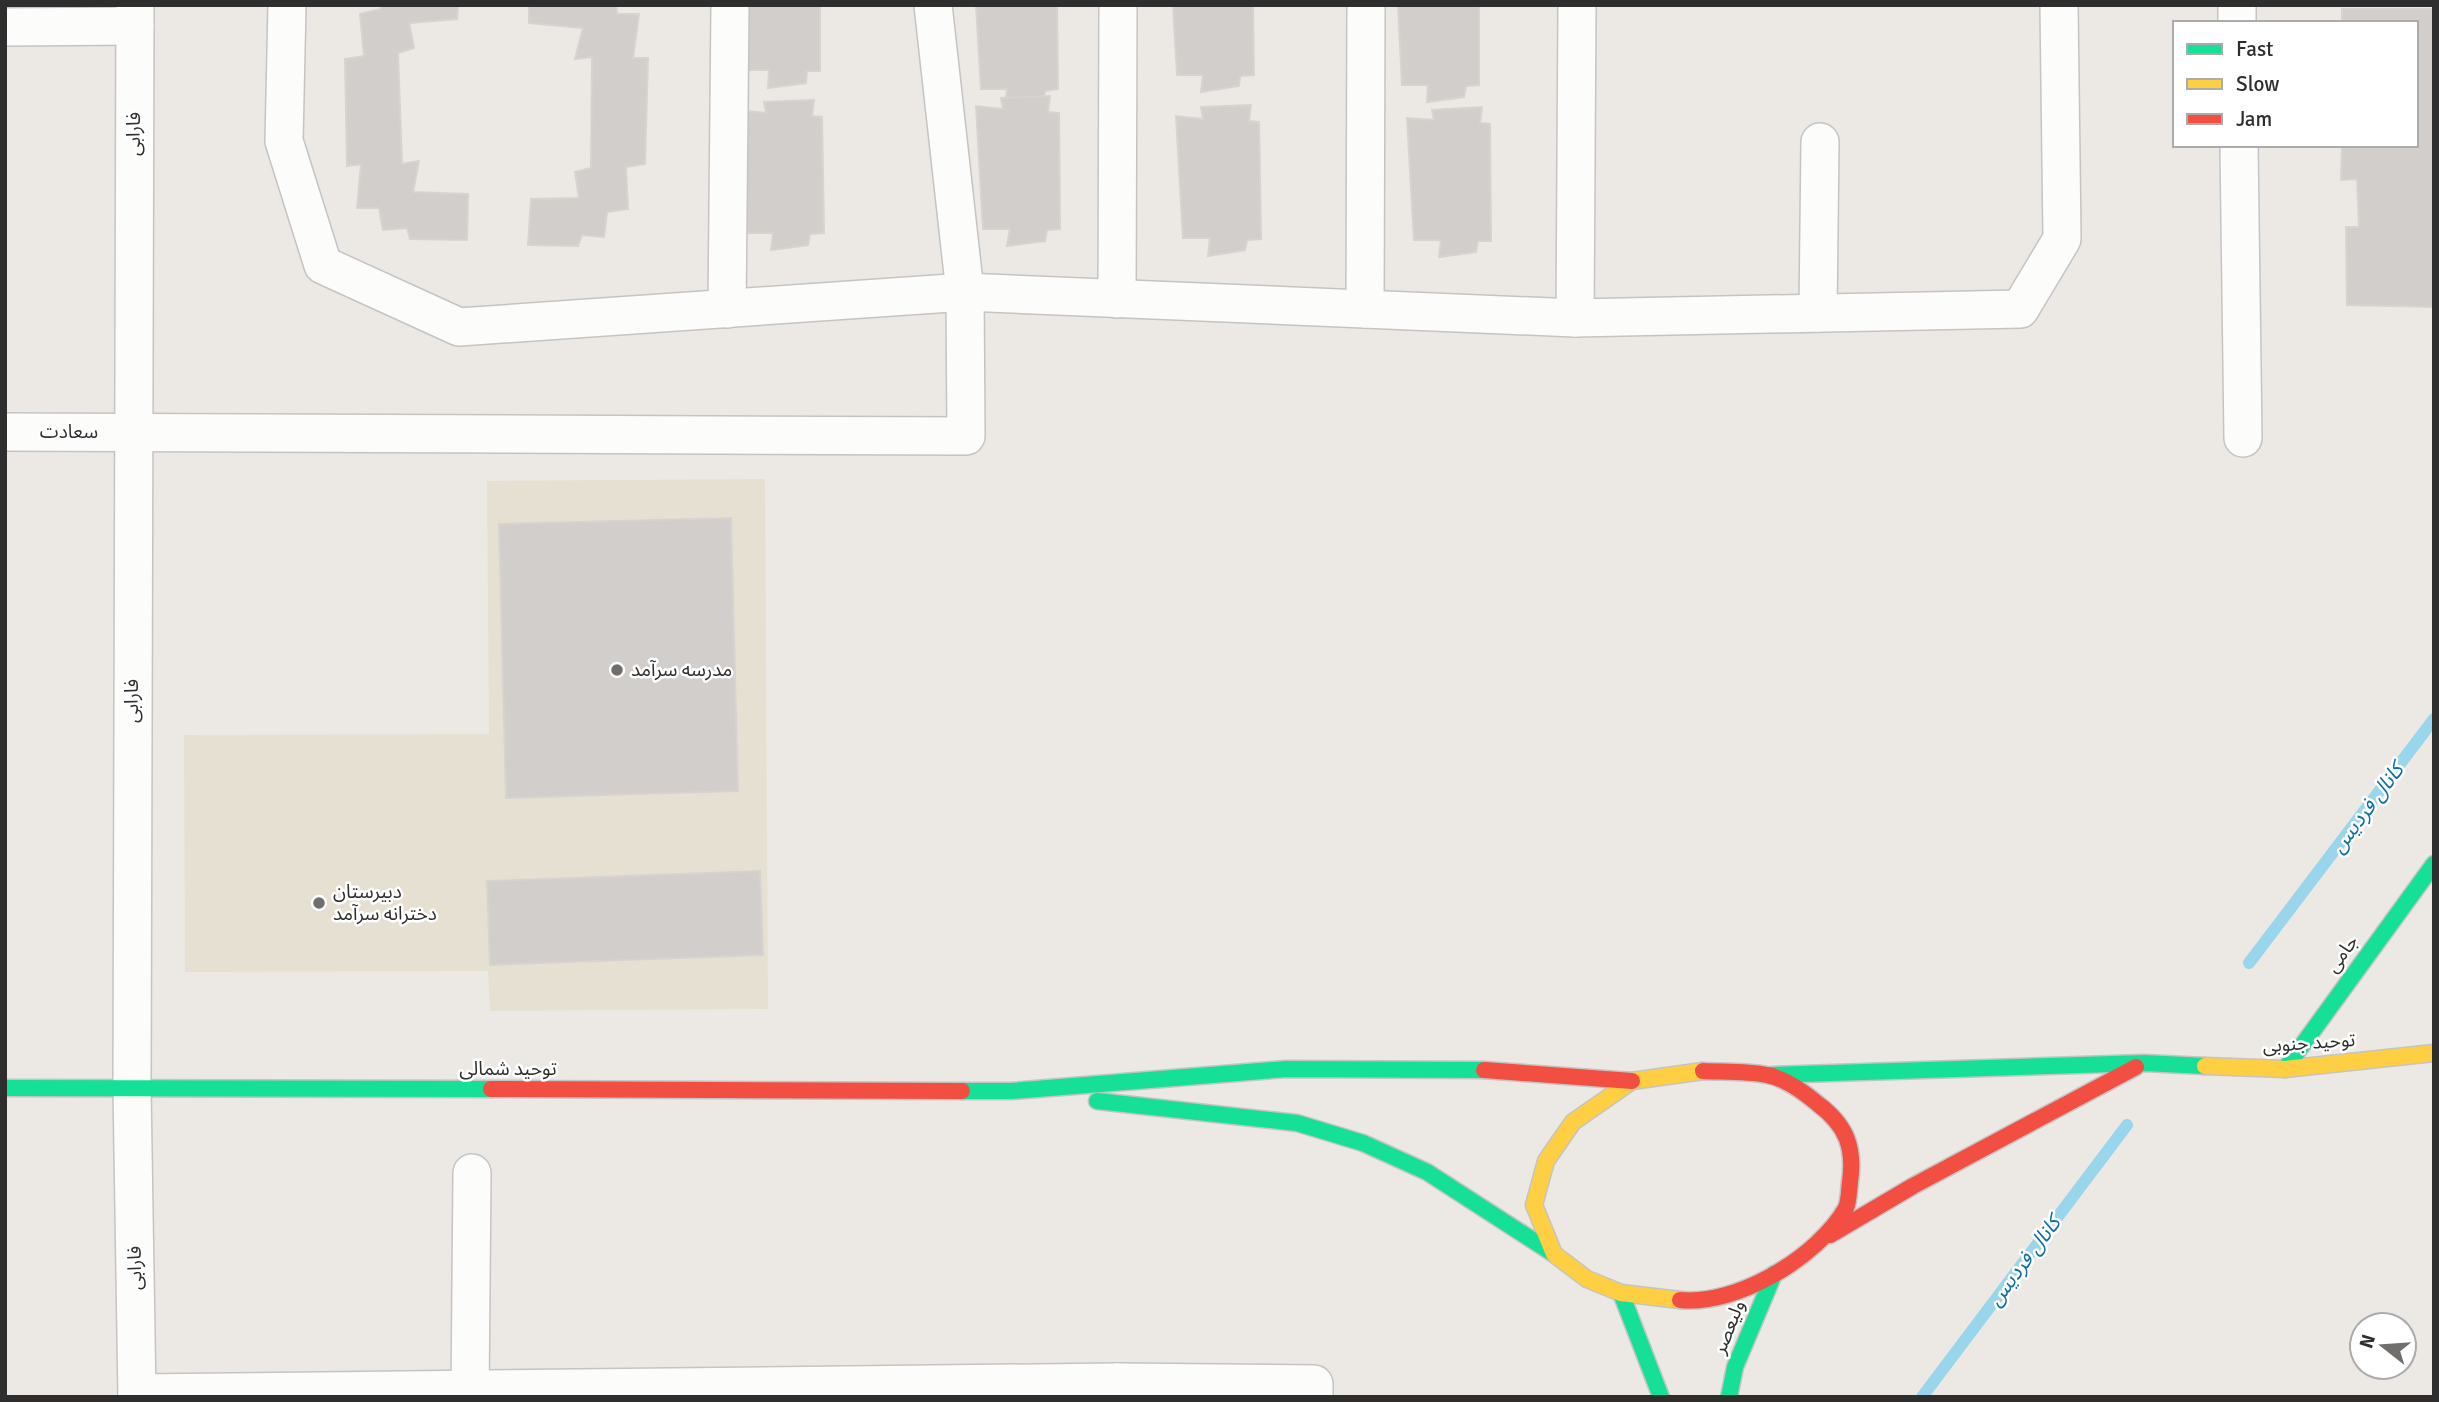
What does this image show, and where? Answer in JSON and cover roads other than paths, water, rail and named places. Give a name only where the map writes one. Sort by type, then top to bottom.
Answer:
[{"type":"street","points":[[287,5],[284,141],[323,265],[459,327],[965,292],[1575,318],[2020,309],[2062,239],[2059,5]]},
{"type":"street","points":[[727,309],[730,5]]},
{"type":"street","points":[[933,5],[965,292]]},
{"type":"street","points":[[1117,299],[1118,5]]},
{"type":"street","points":[[1365,309],[1366,5]]},
{"type":"street","points":[[1575,318],[1577,5]]},
{"type":"street","points":[[5,27],[135,16]]},
{"type":"street","name":"فارابی","points":[[135,16],[132,1088],[137,1395]]},
{"type":"street","points":[[1818,313],[1820,142]]},
{"type":"street","points":[[2239,147],[2243,438]]},
{"type":"street","name":"سعادت","points":[[5,432],[966,436],[965,292]]},
{"type":"street","name":"جامی","points":[[2285,1069],[2434,864]]},
{"type":"street","name":"توحید جنوبی","points":[[1632,1081],[1703,1071],[1769,1075],[2144,1063],[2285,1069],[2434,1053]]},
{"type":"street","points":[[1011,1091],[1297,1122],[1363,1143],[1427,1172],[1587,1279],[1620,1293],[1691,1301],[1737,1293],[1774,1274],[1819,1242],[1913,1186],[2144,1063]]},
{"type":"street","points":[[1011,1091],[1286,1069],[1502,1070],[1632,1081]]},
{"type":"street","points":[[1769,1075],[1825,1109],[1849,1137],[1852,1168],[1847,1206],[1819,1242]]},
{"type":"street","points":[[1553,1254],[1534,1205],[1546,1161],[1573,1122],[1632,1081]]},
{"type":"street","name":"توحید شمالی","points":[[5,1088],[1011,1091]]},
{"type":"street","points":[[470,1393],[472,1172]]},
{"type":"street","name":"ولیعصر","points":[[1729,1397],[1735,1367],[1774,1274]]},
{"type":"street","points":[[1620,1293],[1661,1397]]},
{"type":"street","points":[[137,1395],[1117,1389],[1314,1384],[1314,1397]]},
{"type":"waterway","name":"کانال فردیس","points":[[2249,963],[2434,719]]},
{"type":"waterway","name":"کانال فردیس","points":[[1922,1397],[2127,1125]]},
{"type":"place","name":"مدرسه سرآمد","points":[[617,670]]},
{"type":"place","name":"دبیرستان دخترانه سرآمد","points":[[319,903]]}]
